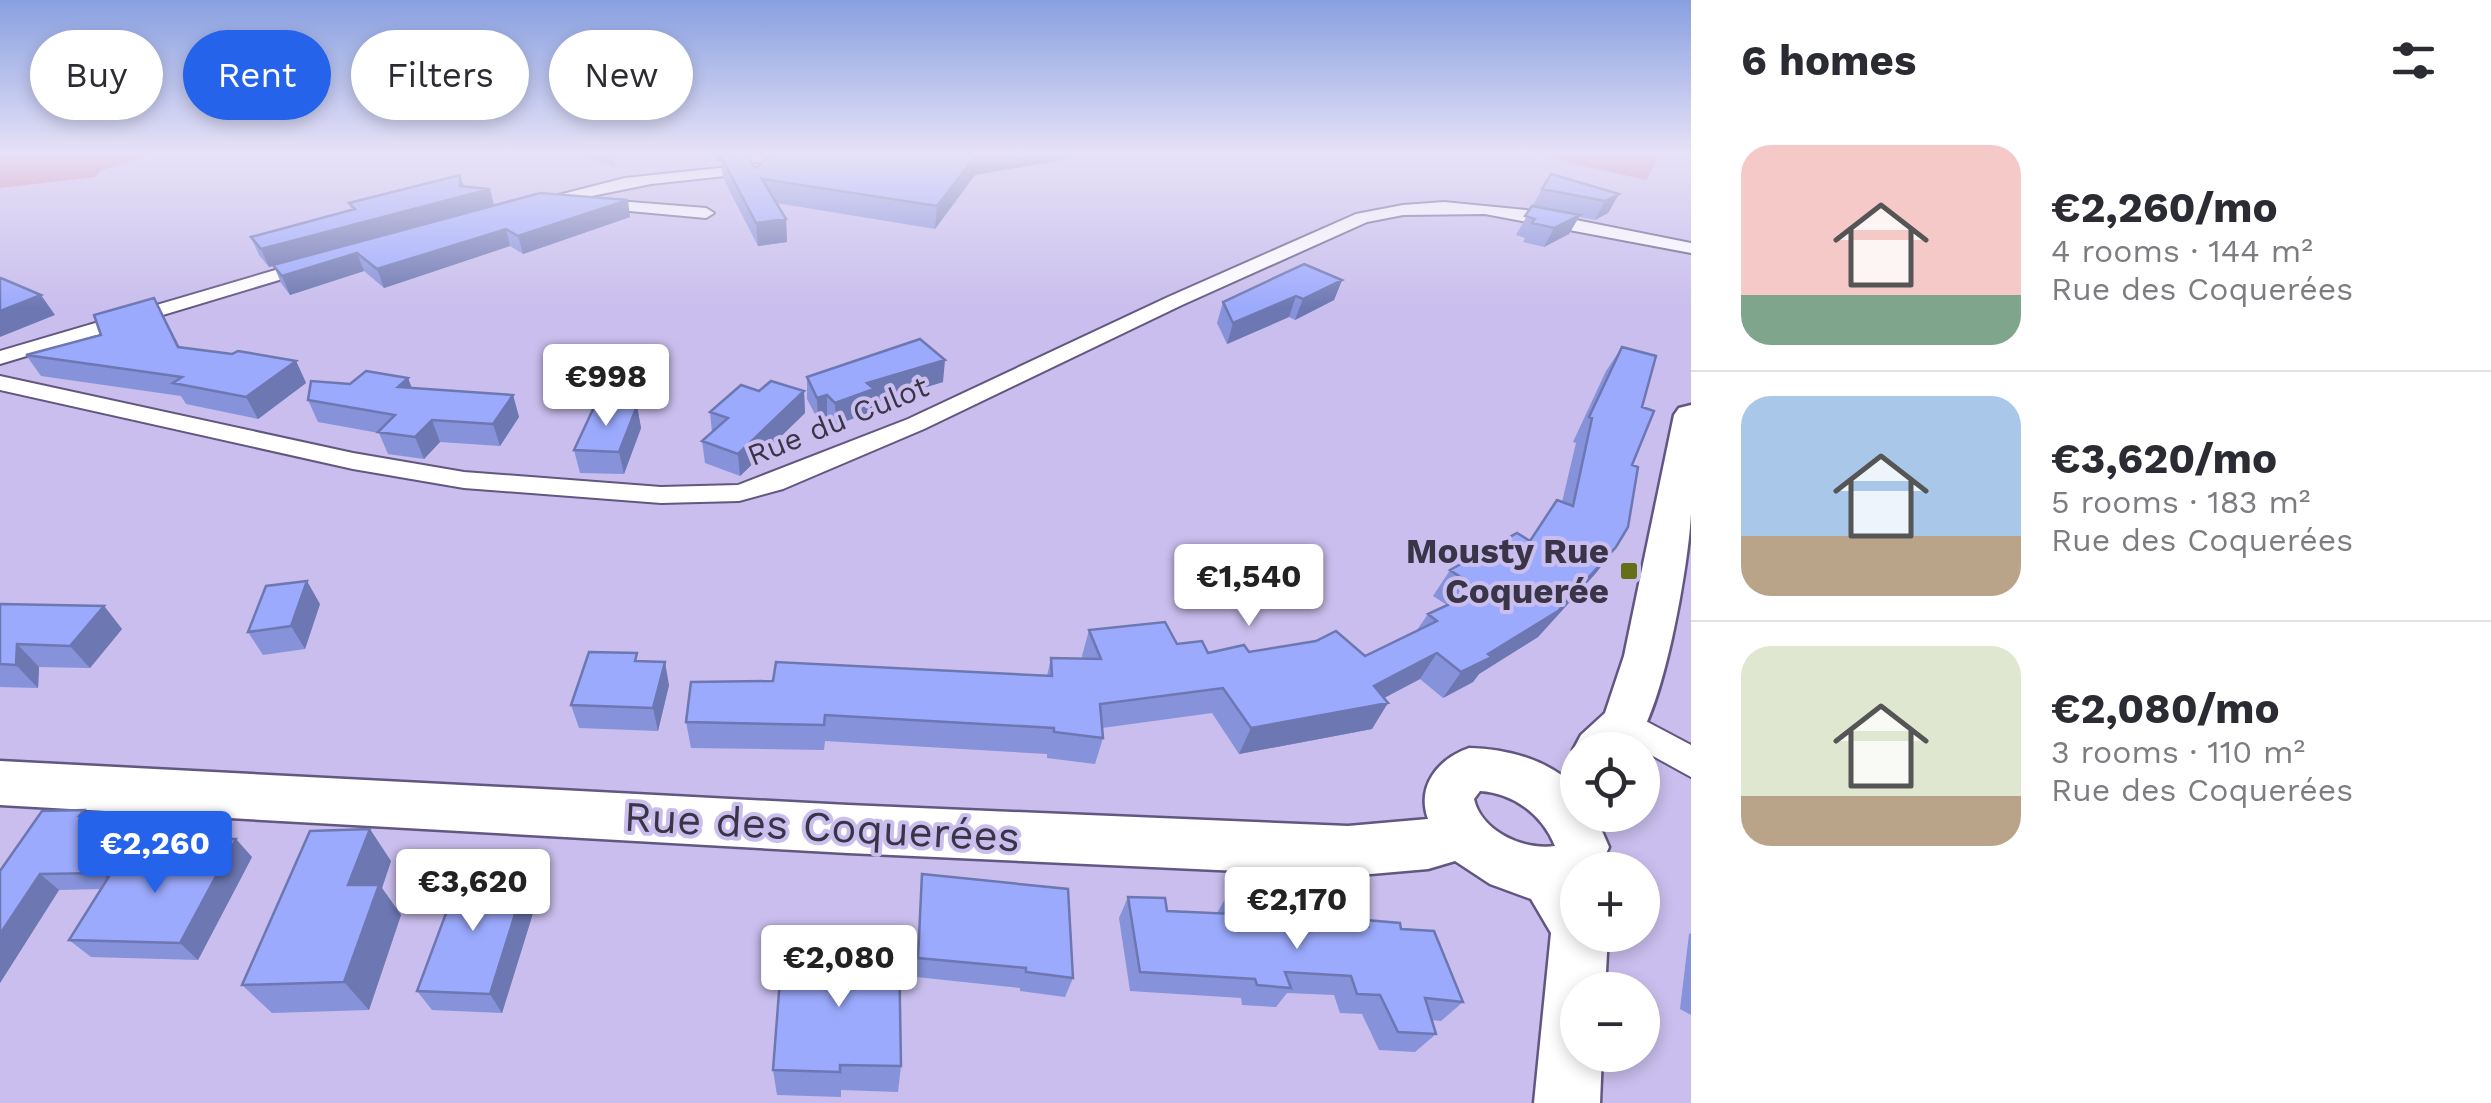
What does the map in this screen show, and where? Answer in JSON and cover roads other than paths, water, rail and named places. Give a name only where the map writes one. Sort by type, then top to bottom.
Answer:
[{"type":"street","points":[[594,204],[706,212]]},
{"type":"street","name":"Rue du Culot","points":[[0,383],[353,461],[464,480],[700,496],[774,483],[916,424],[1175,301],[1362,218],[1388,211],[1440,206],[1492,209],[1691,251]]},
{"type":"street","points":[[0,358],[332,259]]},
{"type":"street","points":[[1614,732],[1646,656],[1691,415]]},
{"type":"street","points":[[1660,752],[1691,762]]},
{"type":"street","points":[[1560,782],[1492,769],[1470,770],[1454,778],[1447,793],[1450,812],[1464,834],[1502,863],[1547,875],[1573,867],[1582,847],[1578,832]]},
{"type":"street","name":"Rue des Coquerées","points":[[0,782],[848,829],[1348,851],[1428,844],[1464,834]]},
{"type":"street","points":[[1547,875],[1560,896]]},
{"type":"street","points":[[1566,1103],[1577,952]]},
{"type":"place","name":"Mousty Rue Coquerée","points":[[1629,571]]}]
